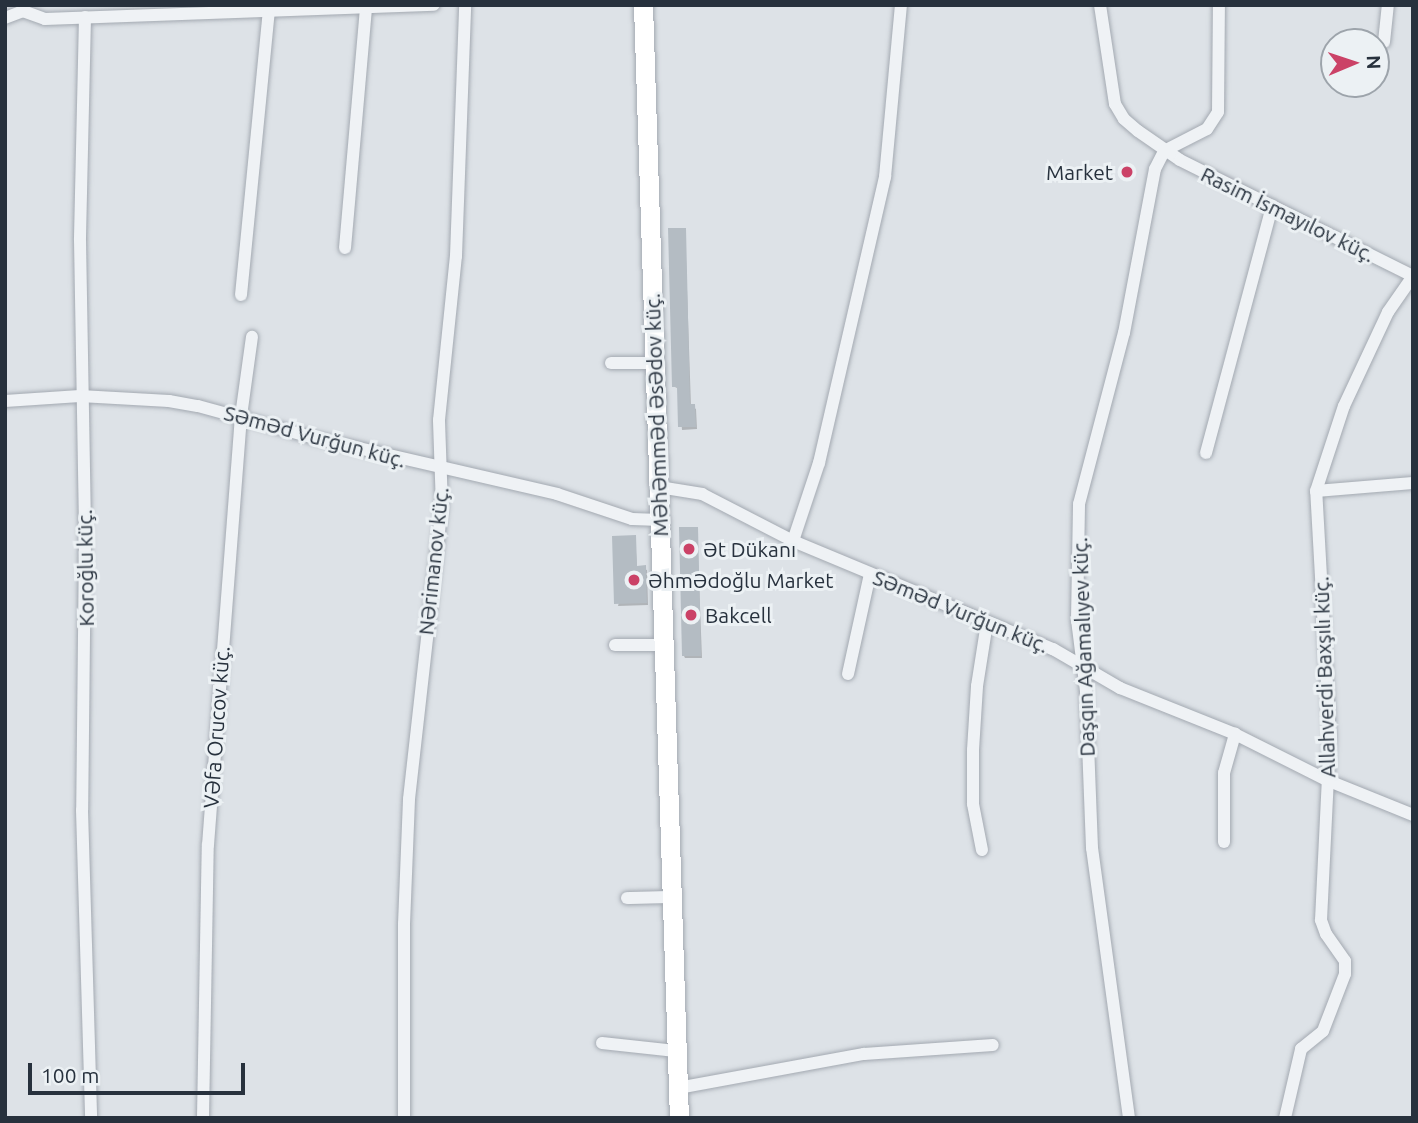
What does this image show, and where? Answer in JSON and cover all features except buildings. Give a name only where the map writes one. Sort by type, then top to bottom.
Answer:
[{"type":"main road","name":"Məhəmməd Əsədov küç.","points":[[643,5],[679,1118]]},
{"type":"street","points":[[5,18],[22,8],[45,19],[434,5]]},
{"type":"street","name":"Nərimanov küç.","points":[[404,1118],[404,924],[409,799],[442,507],[439,421],[456,256],[465,5]]},
{"type":"street","points":[[793,541],[819,463],[886,177],[901,5]]},
{"type":"street","name":"Rasim İsmayılov küç.","points":[[1100,5],[1115,104],[1124,119],[1164,151],[1413,276]]},
{"type":"street","points":[[1164,151],[1207,129],[1218,112],[1219,5]]},
{"type":"street","points":[[1386,28],[1388,5]]},
{"type":"street","points":[[345,248],[366,7]]},
{"type":"street","points":[[241,295],[269,10]]},
{"type":"street","name":"Koroğlu küç.","points":[[85,17],[80,396],[86,553],[82,908],[91,1118]]},
{"type":"street","name":"Daşqın Ağamalıyev küç.","points":[[1129,1118],[1092,848],[1083,668],[1077,620],[1079,504],[1086,468],[1124,333],[1155,169],[1164,151]]},
{"type":"street","points":[[1206,453],[1272,206]]},
{"type":"street","name":"Allahverdi Baxşılı küç.","points":[[1285,1118],[1301,1049],[1323,1031],[1345,974],[1345,961],[1326,934],[1321,920],[1329,781],[1329,692],[1315,518],[1316,491],[1344,405],[1388,312],[1413,276]]},
{"type":"street","name":"Vəfa Orucov küç.","points":[[203,1118],[208,845],[241,416],[253,337]]},
{"type":"street","points":[[611,363],[655,363]]},
{"type":"street","name":"Səməd Vurğun küç.","points":[[5,401],[80,396],[169,401],[241,416],[315,439],[556,494],[632,519],[660,520]]},
{"type":"street","points":[[1316,491],[1413,483]]},
{"type":"street","name":"Səməd Vurğun küç.","points":[[659,487],[702,494],[793,541],[1053,649],[1121,688],[1234,734],[1329,781],[1413,815]]},
{"type":"street","points":[[848,674],[870,574]]},
{"type":"street","points":[[982,850],[973,804],[973,750],[977,686],[987,623]]},
{"type":"street","points":[[615,645],[664,645]]},
{"type":"street","points":[[1224,842],[1224,773],[1234,734]]},
{"type":"street","points":[[627,898],[672,897]]},
{"type":"street","points":[[602,1043],[676,1051]]},
{"type":"street","points":[[678,1088],[864,1054],[993,1045]]},
{"type":"place","name":"Market","points":[[1127,172]]},
{"type":"place","name":"Ət Dükanı","points":[[689,549]]},
{"type":"place","name":"Əhmədoğlu Market","points":[[634,580]]},
{"type":"place","name":"Bakcell","points":[[691,615]]}]
